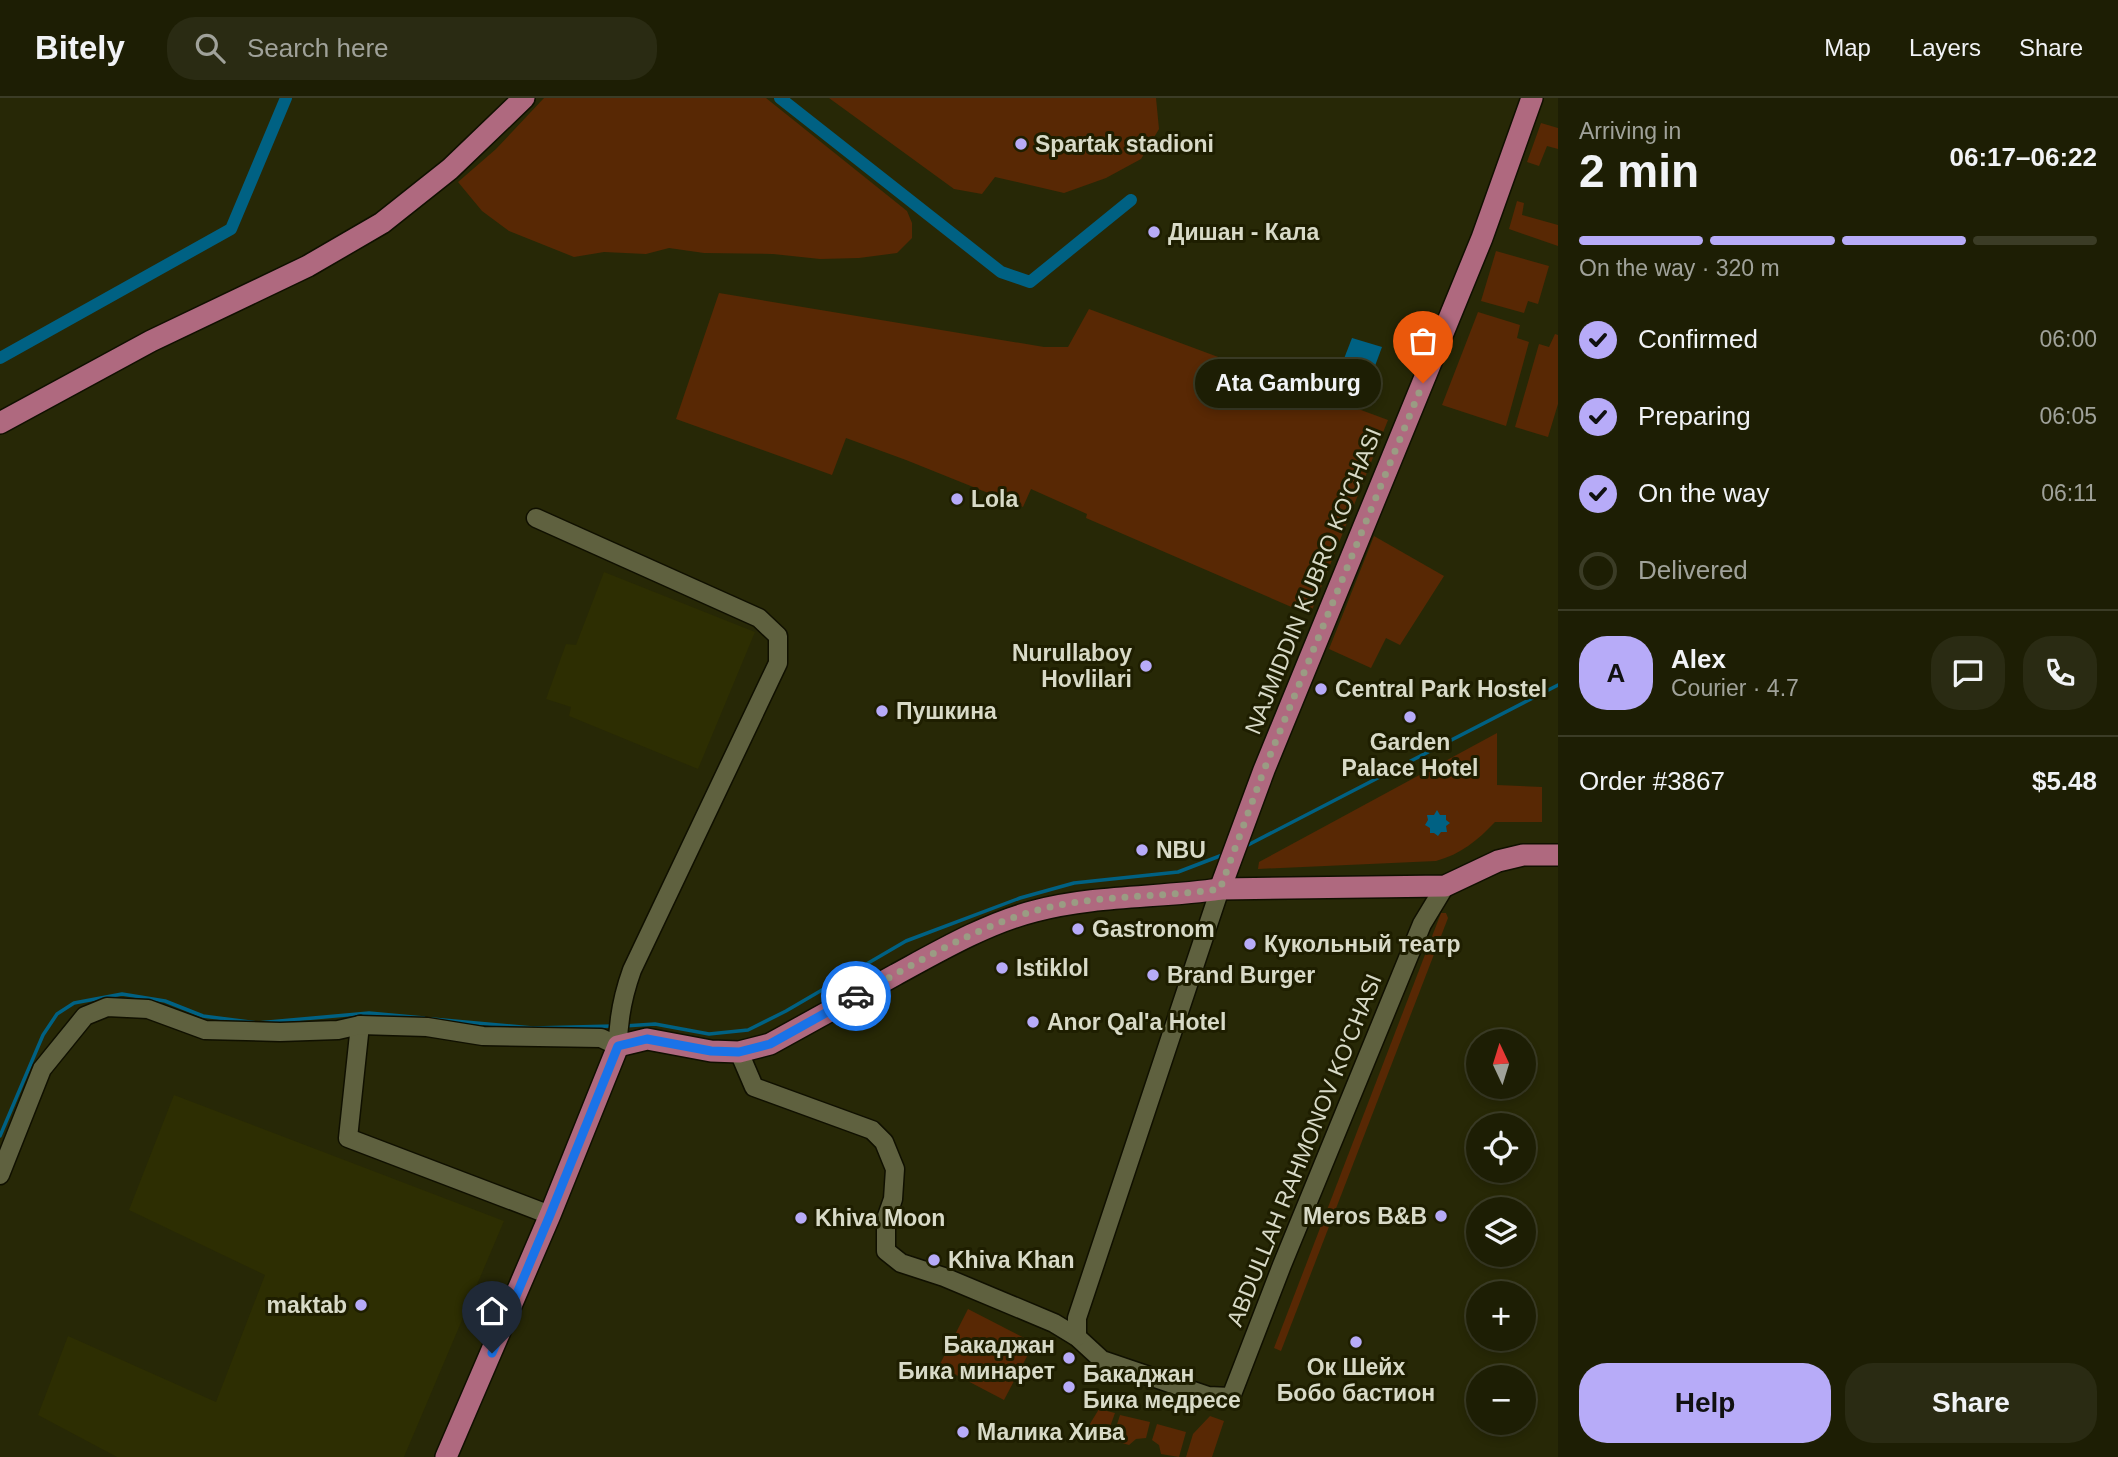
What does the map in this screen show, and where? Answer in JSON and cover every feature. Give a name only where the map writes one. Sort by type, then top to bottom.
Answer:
[{"type":"main road","points":[[0,423],[151,341],[308,266],[382,223],[450,169],[524,98]]},
{"type":"main road","name":"NAJMIDDIN KUBRO KO'CHASI","points":[[1220,889],[1269,757],[1482,238],[1532,98]]},
{"type":"main road","points":[[446,1457],[550,1215],[618,1041],[647,1039],[711,1051],[739,1052],[770,1044],[934,953],[986,929],[1035,911],[1104,898],[1220,889],[1445,886],[1498,861],[1523,855],[1558,855]]},
{"type":"street","points":[[0,1175],[43,1069],[85,1016],[107,1007],[148,1009],[205,1030],[280,1032],[338,1030],[360,1025],[427,1027],[483,1036],[601,1038],[618,1041],[619,1015],[632,970],[778,663],[778,636],[759,618],[536,518]]},
{"type":"street","name":"ABDULLAH RAHMONOV KO'CHASI","points":[[1077,1337],[1102,1360],[1208,1396],[1231,1397],[1282,1265],[1422,924],[1445,886]]},
{"type":"street","points":[[739,1052],[754,1087],[872,1130],[884,1142],[895,1169],[893,1199],[886,1219],[886,1251],[901,1263],[1026,1310],[1077,1337],[1077,1318],[1220,889]]},
{"type":"street","points":[[360,1025],[348,1138],[550,1215]]},
{"type":"shaded area","points":[[544,98],[766,98],[907,211],[912,223],[912,238],[897,253],[859,258],[820,259],[773,254],[704,253],[669,248],[646,254],[604,252],[574,257],[509,231],[482,211],[458,182],[496,149]]},
{"type":"shaded area","name":"Spartak stadioni","points":[[829,98],[1156,98],[1159,129],[1141,159],[1106,178],[1064,193],[995,177],[982,194],[954,189]]},
{"type":"shaded area","points":[[1541,123],[1558,128],[1558,149],[1547,146],[1539,166],[1527,162]]},
{"type":"shaded area","points":[[1517,201],[1524,203],[1522,215],[1558,225],[1558,246],[1509,229]]},
{"type":"shaded area","points":[[1496,251],[1549,266],[1538,304],[1528,301],[1524,313],[1481,301]]},
{"type":"shaded area","points":[[719,293],[1044,347],[1068,347],[1089,309],[1388,420],[1310,615],[1086,518],[1087,514],[1031,489],[1023,507],[846,438],[832,475],[676,419]]},
{"type":"shaded area","points":[[1478,312],[1520,325],[1517,338],[1529,342],[1506,426],[1442,405]]},
{"type":"shaded area","points":[[1555,334],[1558,335],[1558,404],[1548,437],[1515,427],[1539,344],[1549,347]]},
{"type":"shaded area","points":[[1374,536],[1444,576],[1400,645],[1386,638],[1371,668],[1329,649]]},
{"type":"shaded area","points":[[604,572],[755,632],[698,769],[569,716],[571,707],[546,699],[566,644],[576,645]]},
{"type":"shaded area","points":[[1497,733],[1497,785],[1542,787],[1542,822],[1495,822],[1468,846],[1436,861],[1258,869],[1259,862]]},
{"type":"shaded area","points":[[1441,913],[1446,913],[1448,918],[1281,1351],[1274,1348]]},
{"type":"shaded area","name":"maktab","points":[[174,1095],[504,1221],[404,1457],[117,1457],[38,1415],[68,1336],[216,1402],[265,1275],[129,1210]]},
{"type":"shaded area","points":[[968,1309],[1034,1343],[1004,1400],[939,1366]]},
{"type":"shaded area","points":[[1099,1409],[1115,1413],[1106,1438],[1085,1432]]},
{"type":"shaded area","points":[[1120,1415],[1150,1422],[1146,1438],[1136,1439],[1129,1445],[1112,1440]]},
{"type":"shaded area","points":[[1210,1416],[1224,1421],[1212,1457],[1186,1457],[1193,1434]]},
{"type":"shaded area","points":[[1157,1424],[1186,1432],[1179,1457],[1161,1454],[1159,1445],[1152,1440]]},
{"type":"water","points":[[1352,338],[1382,347],[1365,393],[1335,382]]},
{"type":"water","points":[[1437,810],[1440,815],[1446,815],[1446,820],[1450,823],[1446,826],[1447,832],[1441,832],[1438,836],[1430,833],[1430,828],[1425,825],[1427,815],[1434,815]]},
{"type":"waterway","points":[[0,358],[231,229],[286,98]]},
{"type":"waterway","points":[[780,98],[1001,272],[1030,282],[1131,200]]},
{"type":"waterway","points":[[1246,846],[1558,685]]},
{"type":"waterway","points":[[624,1026],[655,1024],[709,1034],[748,1030],[906,941],[1020,898],[1074,883],[1178,872],[1225,854]]},
{"type":"waterway","points":[[0,1136],[43,1035],[57,1014],[74,1003],[122,994],[165,1001],[203,1016],[257,1023],[369,1013],[424,1018]]},
{"type":"waterway","points":[[432,1019],[533,1028],[613,1026]]},
{"type":"way so far","points":[[856,996],[934,953],[986,929],[1035,911],[1104,898],[1220,889],[1264,770],[1423,383]]},
{"type":"place","name":"Spartak stadioni","points":[[1021,144]]},
{"type":"place","name":"Дишан - Кала","points":[[1154,232]]},
{"type":"place","name":"Ata Gamburg","points":[[1423,383]]},
{"type":"place","name":"Lola","points":[[957,499]]},
{"type":"place","name":"Nurullaboy Hovlilari","points":[[1146,666]]},
{"type":"place","name":"Central Park Hostel","points":[[1321,689]]},
{"type":"place","name":"Пушкина","points":[[882,711]]},
{"type":"place","name":"Garden Palace Hotel","points":[[1410,717]]},
{"type":"place","name":"NBU","points":[[1142,850]]},
{"type":"place","name":"Gastronom","points":[[1078,929]]},
{"type":"place","name":"Кукольный театр","points":[[1250,944]]},
{"type":"place","name":"Istiklol","points":[[1002,968]]},
{"type":"place","name":"Brand Burger","points":[[1153,975]]},
{"type":"place","name":"Anor Qal'a Hotel","points":[[1033,1022]]},
{"type":"place","name":"Meros B&B","points":[[1441,1216]]},
{"type":"place","name":"Khiva Moon","points":[[801,1218]]},
{"type":"place","name":"Khiva Khan","points":[[934,1260]]},
{"type":"place","name":"maktab","points":[[361,1305]]},
{"type":"place","name":"Ок Шейх Бобо бастион","points":[[1356,1342]]},
{"type":"place","name":"Бакаджан Бика минарет","points":[[1069,1358]]},
{"type":"place","name":"Бакаджан Бика медресе","points":[[1069,1387]]},
{"type":"place","name":"Малика Хива","points":[[963,1432]]},
{"type":"route","points":[[492,1353],[618,1046],[647,1039],[711,1051],[739,1052],[770,1044],[856,996]]}]
